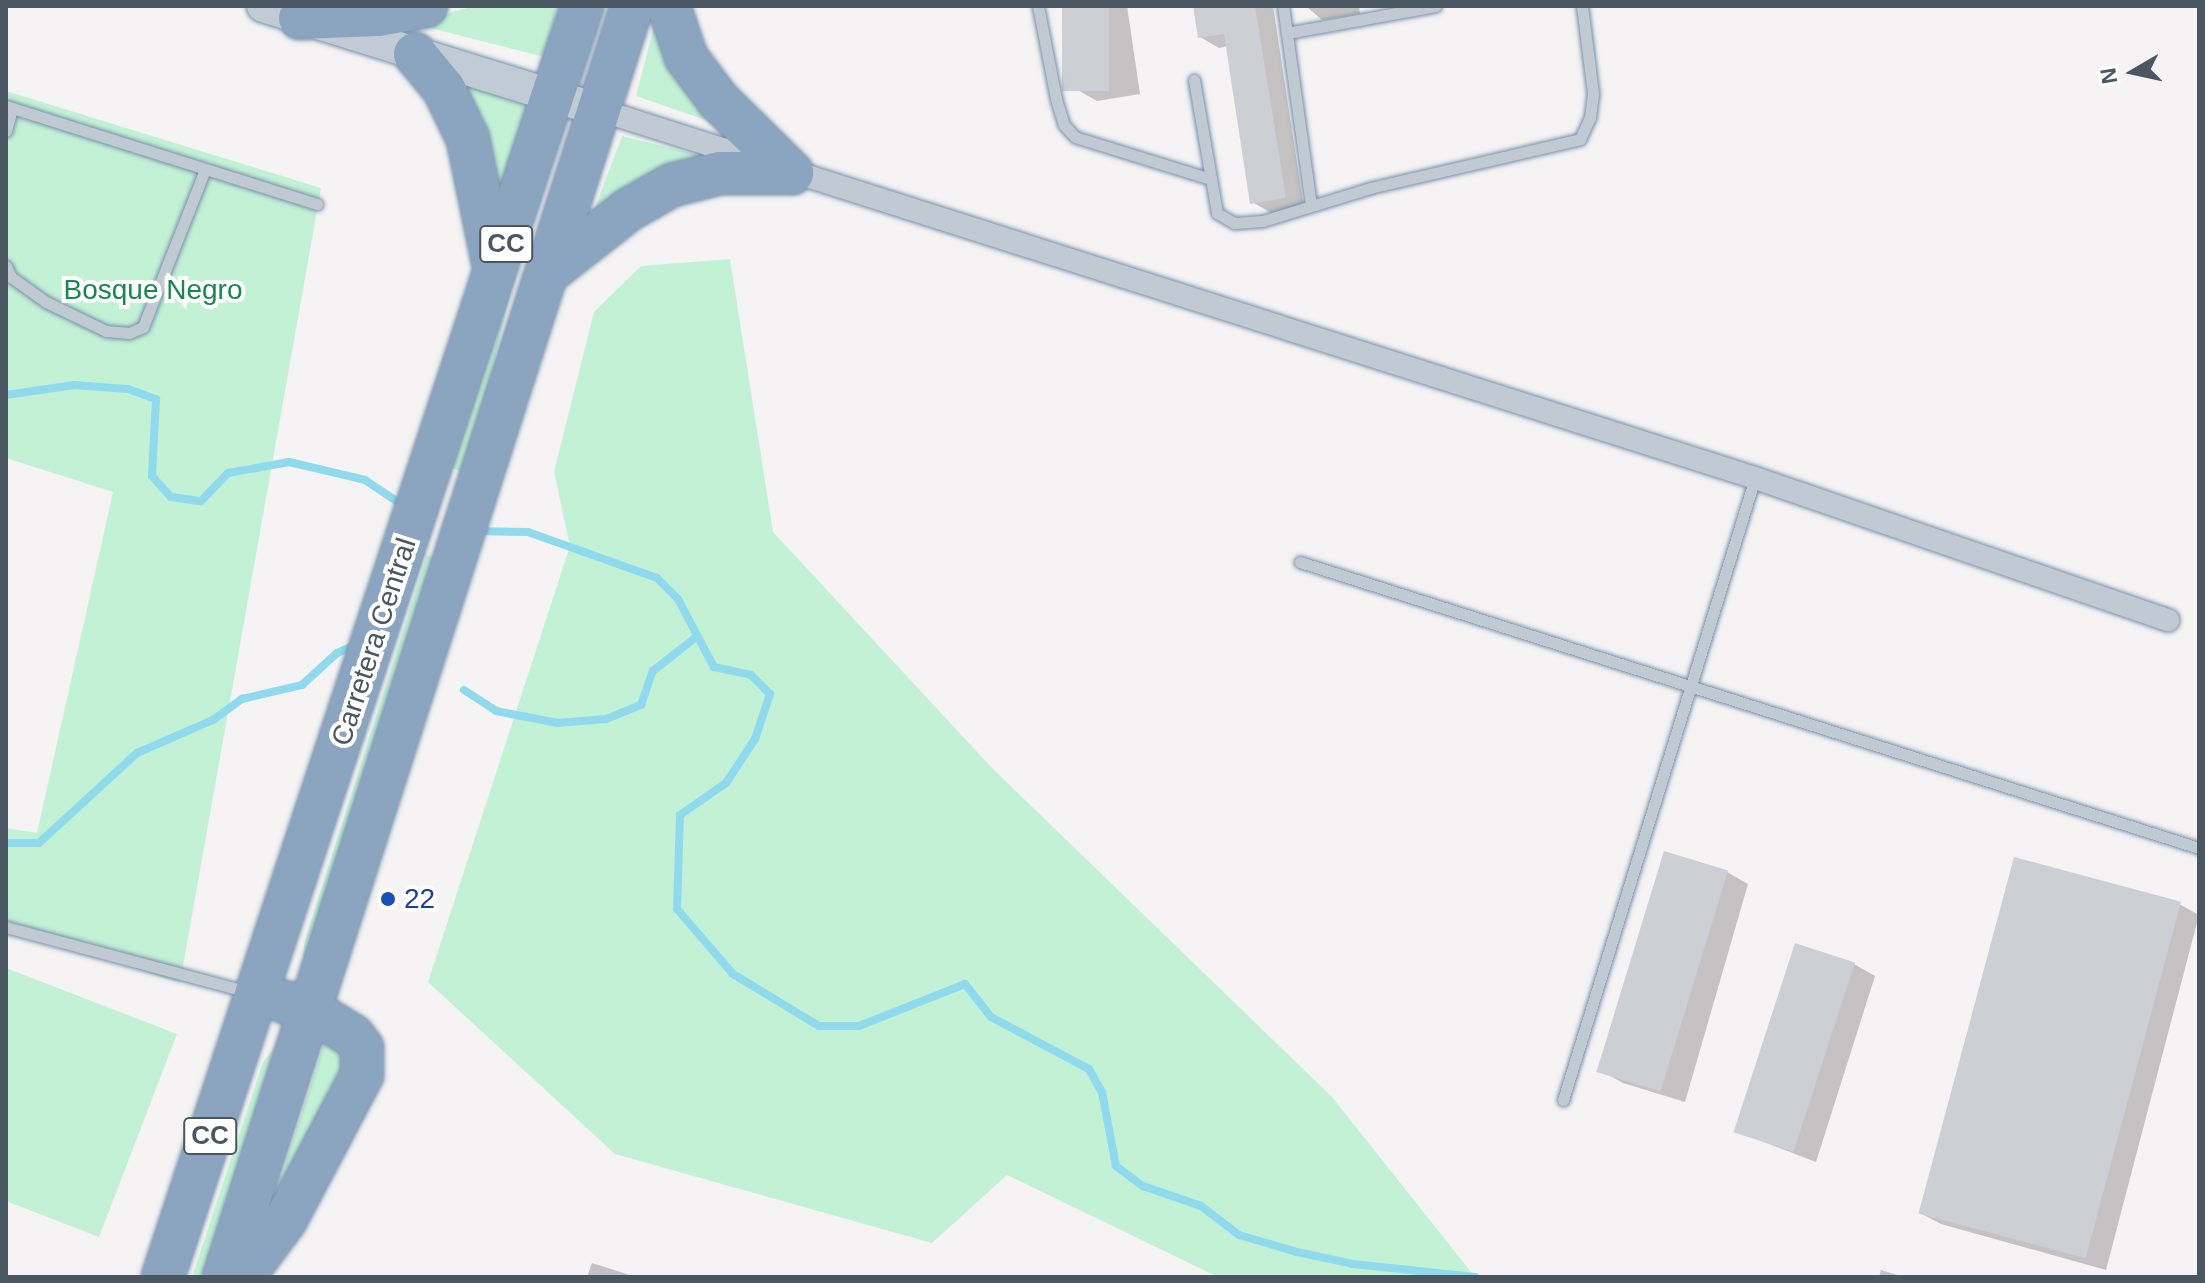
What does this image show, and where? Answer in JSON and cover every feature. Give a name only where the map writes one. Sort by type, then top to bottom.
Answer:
[{"type":"highway","points":[[282,12],[378,15],[426,6]]},
{"type":"highway","name":"Carretera Central","points":[[163,1277],[496,276],[582,6]]},
{"type":"highway","name":"Carretera Central","points":[[224,1277],[456,564],[632,6]]},
{"type":"highway","points":[[669,6],[686,57],[718,100],[792,173]]},
{"type":"highway","points":[[415,54],[444,89],[468,139],[496,276]]},
{"type":"highway","points":[[549,272],[628,210],[672,185],[720,173],[792,173]]},
{"type":"highway","points":[[243,1277],[286,1219],[362,1075],[362,1048],[353,1036],[309,1009],[256,994]]},
{"type":"street","points":[[282,12],[552,98],[600,110],[1755,478],[2168,620]]},
{"type":"lane","points":[[1038,6],[1056,99],[1064,125],[1075,137],[1211,179]]},
{"type":"lane","points":[[1283,6],[1311,205]]},
{"type":"lane","points":[[1287,33],[1436,6]]},
{"type":"lane","points":[[1194,80],[1217,213],[1234,223],[1263,221],[1311,205],[1580,139],[1590,118],[1593,93],[1582,6]]},
{"type":"lane","points":[[6,131],[9,107],[204,172],[317,204]]},
{"type":"lane","points":[[6,266],[11,277],[46,302],[106,331],[129,333],[143,327],[204,172]]},
{"type":"lane","points":[[1563,1100],[1755,478]]},
{"type":"lane","points":[[1300,562],[2199,848]]},
{"type":"lane","points":[[6,927],[256,994]]},
{"type":"green space","points":[[475,6],[558,6],[544,57],[411,23]]},
{"type":"green space","points":[[659,7],[720,125],[636,96]]},
{"type":"green space","points":[[455,79],[531,106],[504,204]]},
{"type":"green space","name":"Bosque Negro","points":[[6,91],[321,188],[180,983],[6,927],[6,828],[37,833],[113,492],[6,458]]},
{"type":"green space","points":[[622,136],[726,162],[590,221]]},
{"type":"green space","points":[[555,138],[516,271],[467,473],[452,468]]},
{"type":"green space","points":[[730,259],[773,532],[992,768],[1332,1097],[1475,1277],[1218,1277],[1007,1175],[932,1243],[615,1154],[428,982],[570,546],[554,472],[594,312],[641,266]]},
{"type":"green space","points":[[427,555],[441,560],[310,952],[303,957],[305,940]]},
{"type":"green space","points":[[6,968],[177,1034],[99,1237],[6,1201]]},
{"type":"green space","points":[[327,1034],[350,1059],[266,1225]]},
{"type":"green space","points":[[274,1048],[207,1277],[192,1277],[263,1062]]},
{"type":"building","points":[[1062,6],[1109,6],[1109,91],[1062,91]]},
{"type":"building","points":[[1193,6],[1255,6],[1286,198],[1250,204],[1224,34],[1198,38]]},
{"type":"building","points":[[1664,851],[1728,871],[1661,1091],[1596,1072]]},
{"type":"building","points":[[2014,857],[2181,902],[2086,1258],[1918,1213]]},
{"type":"building","points":[[1795,943],[1855,962],[1793,1152],[1734,1132]]},
{"type":"waterway","points":[[6,395],[74,385],[128,389],[156,399],[152,476],[171,497],[201,501],[228,473],[289,462],[365,480],[404,506]]},
{"type":"waterway","points":[[475,531],[528,532],[657,578],[678,599],[714,667],[751,675],[770,694],[755,739],[726,783],[680,815],[677,909],[733,974],[819,1026],[859,1026],[965,984],[991,1017],[1089,1069],[1102,1092],[1116,1166],[1143,1186],[1201,1206],[1239,1235],[1297,1252],[1353,1264],[1475,1277]]},
{"type":"waterway","points":[[464,690],[496,711],[558,723],[606,719],[641,705],[653,671],[695,638]]},
{"type":"waterway","points":[[6,843],[39,843],[137,753],[213,720],[242,699],[302,685],[337,653],[356,645]]},
{"type":"place","name":"22","points":[[388,899]]}]
